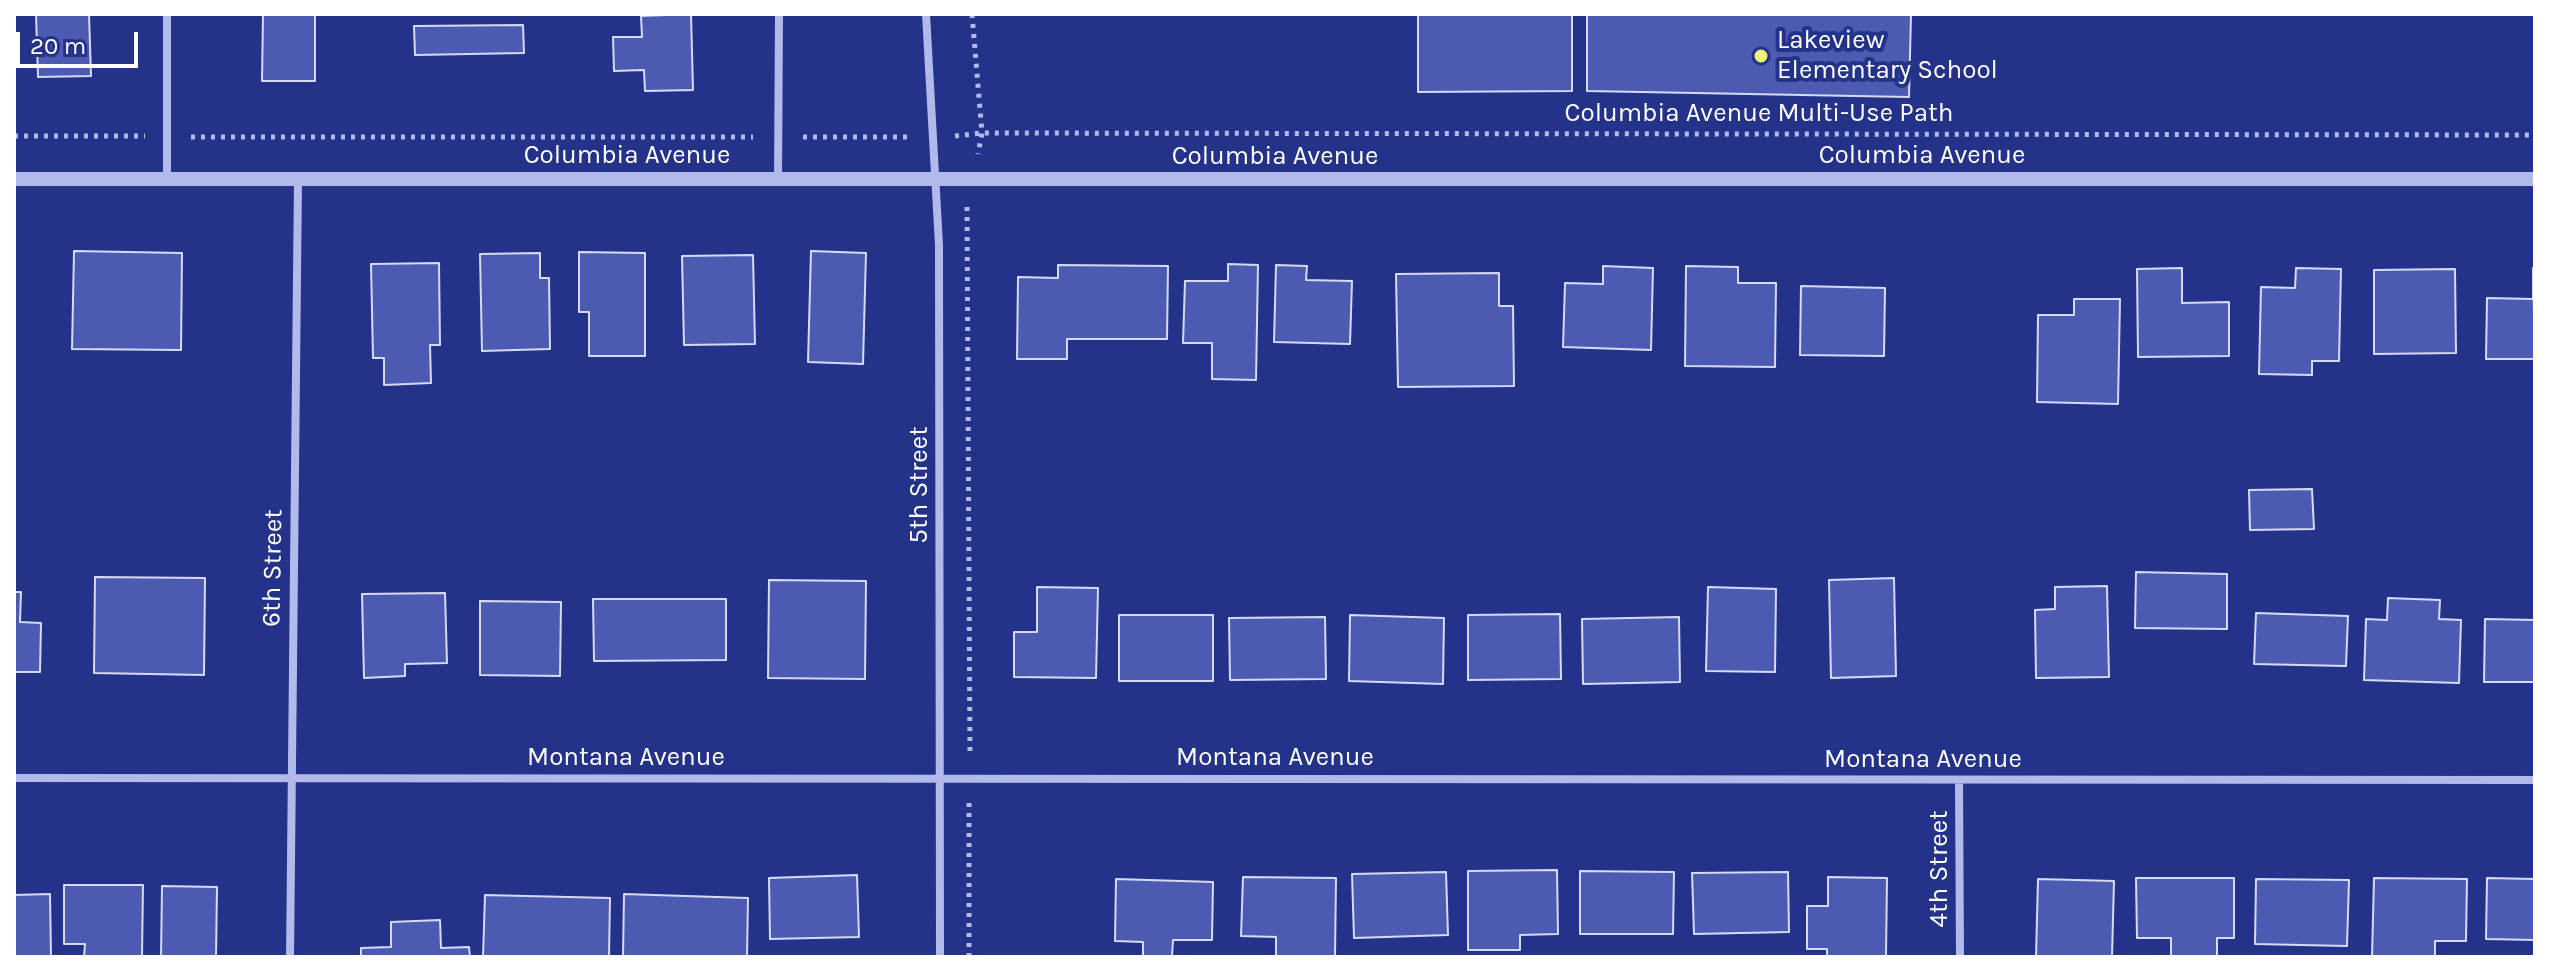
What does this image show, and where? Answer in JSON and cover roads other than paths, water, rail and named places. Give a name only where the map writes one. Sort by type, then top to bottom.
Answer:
[{"type":"street","points":[[167,14],[167,179]]},
{"type":"street","points":[[778,180],[779,14]]},
{"type":"street","name":"5th Street","points":[[926,14],[938,180],[940,957]]},
{"type":"street","name":"Columbia Avenue","points":[[14,179],[2535,179]]},
{"type":"street","name":"6th Street","points":[[290,957],[298,179]]},
{"type":"street","name":"Montana Avenue","points":[[14,778],[2535,780]]},
{"type":"street","name":"4th Street","points":[[1959,780],[1960,957]]},
{"type":"place","name":"Lakeview Elementary School","points":[[1761,56]]}]
